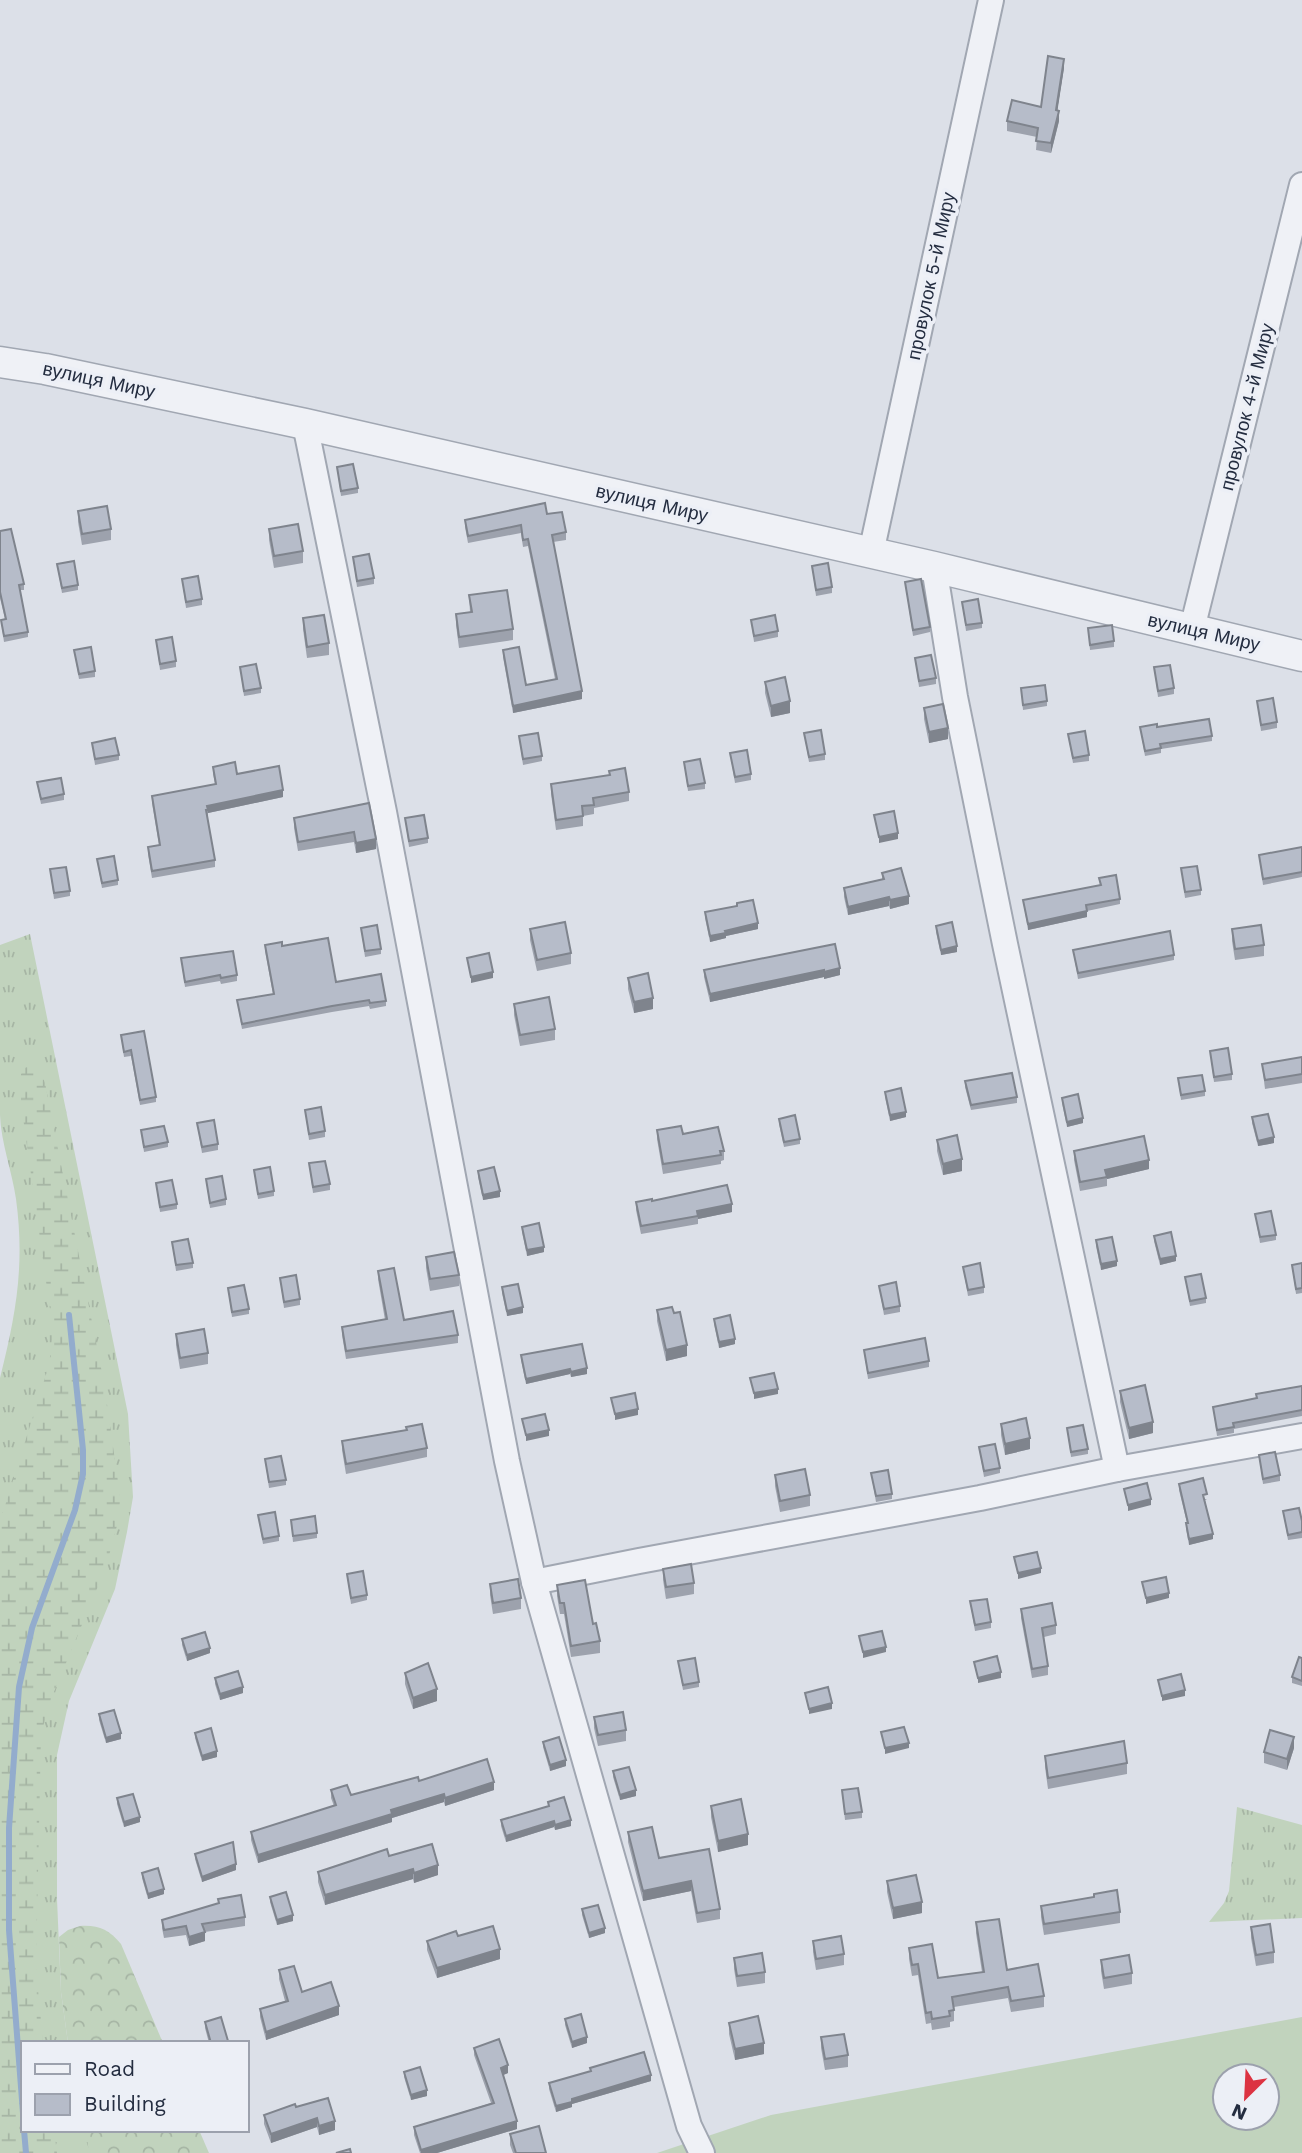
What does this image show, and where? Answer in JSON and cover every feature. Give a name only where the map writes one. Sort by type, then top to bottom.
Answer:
[{"type":"street","name":"провулок 5-й Миру","points":[[871,553],[991,0]]},
{"type":"street","name":"провулок 4-й Миру","points":[[1192,629],[1302,185]]},
{"type":"street","name":"вулиця Миру","points":[[0,362],[45,369],[305,424],[934,567],[1302,656]]},
{"type":"street","points":[[305,424],[384,812],[507,1461],[534,1583],[685,2113],[702,2153]]},
{"type":"street","points":[[934,567],[955,697],[1005,944],[1117,1469]]},
{"type":"street","points":[[534,1583],[980,1498],[1117,1469],[1302,1436]]},
{"type":"green space","points":[[30,934],[128,1414],[133,1497],[127,1532],[115,1589],[69,1701],[57,1755],[57,1899],[61,1992],[68,2041],[21,2041],[21,2132],[88,2132],[95,2153],[0,2153],[0,1378],[11,1332],[20,1246],[16,1199],[0,1115],[0,945]]},
{"type":"green space","points":[[28,1064],[39,1068],[45,1083],[104,1383],[120,1496],[119,1518],[106,1567],[51,1699],[41,1734],[36,1968],[43,2041],[21,2041],[21,2132],[54,2132],[57,2153],[0,2153],[0,1522],[49,1365],[53,1331],[21,1103],[21,1074]]},
{"type":"green space","points":[[1237,1807],[1302,1825],[1302,1918],[1209,1922],[1224,1903],[1229,1891]]},
{"type":"green space","points":[[93,1926],[103,1929],[121,1944],[162,2041],[68,2041],[61,1992],[59,1937],[68,1930]]},
{"type":"green space","points":[[1302,2017],[1302,2153],[657,2153],[771,2115]]},
{"type":"green space","points":[[86,2132],[200,2132],[209,2153],[89,2153]]},
{"type":"building","points":[[1048,56],[1064,59],[1056,110],[1059,111],[1051,143],[1036,141],[1038,128],[1007,121],[1012,100],[1041,107]]},
{"type":"building","points":[[353,464],[358,488],[341,491],[337,467]]},
{"type":"building","points":[[545,503],[547,514],[562,512],[566,532],[552,535],[582,691],[513,706],[503,650],[519,647],[526,685],[557,679],[528,539],[523,540],[521,525],[468,536],[465,520]]},
{"type":"building","points":[[107,506],[111,529],[82,534],[78,511]]},
{"type":"building","points":[[298,524],[303,551],[274,556],[269,529]]},
{"type":"building","points":[[11,529],[24,584],[19,585],[28,632],[4,636],[1,620],[6,619],[0,592],[0,531]]},
{"type":"building","points":[[369,554],[374,578],[357,581],[353,557]]},
{"type":"building","points":[[74,561],[78,585],[62,588],[57,564]]},
{"type":"building","points":[[828,563],[832,587],[816,590],[812,566]]},
{"type":"building","points":[[198,576],[202,599],[186,602],[182,579]]},
{"type":"building","points":[[921,579],[930,627],[913,630],[905,582]]},
{"type":"building","points":[[507,590],[513,629],[459,637],[456,614],[472,612],[469,595]]},
{"type":"building","points":[[978,599],[982,623],[966,625],[962,602]]},
{"type":"building","points":[[324,615],[329,643],[307,647],[303,618]]},
{"type":"building","points":[[775,615],[778,631],[754,636],[751,620]]},
{"type":"building","points":[[1112,625],[1114,641],[1090,645],[1088,628]]},
{"type":"building","points":[[172,637],[176,661],[160,664],[156,640]]},
{"type":"building","points":[[91,647],[95,671],[79,674],[74,650]]},
{"type":"building","points":[[931,655],[936,678],[919,681],[915,658]]},
{"type":"building","points":[[256,664],[261,688],[244,691],[240,667]]},
{"type":"building","points":[[1170,665],[1174,688],[1158,691],[1154,667]]},
{"type":"building","points":[[785,677],[790,701],[771,706],[765,682]]},
{"type":"building","points":[[1045,685],[1047,701],[1023,705],[1021,688]]},
{"type":"building","points":[[1273,698],[1277,722],[1261,725],[1257,701]]},
{"type":"building","points":[[943,704],[948,728],[929,732],[924,708]]},
{"type":"building","points":[[1209,719],[1212,736],[1160,744],[1161,748],[1145,751],[1140,727]]},
{"type":"building","points":[[821,730],[825,754],[809,757],[804,733]]},
{"type":"building","points":[[1085,731],[1089,755],[1073,758],[1068,734]]},
{"type":"building","points":[[538,733],[542,756],[523,759],[519,736]]},
{"type":"building","points":[[115,738],[119,755],[95,759],[92,743]]},
{"type":"building","points":[[747,750],[751,774],[735,777],[730,753]]},
{"type":"building","points":[[700,759],[705,783],[688,786],[684,762]]},
{"type":"building","points":[[235,762],[237,774],[279,766],[283,790],[207,806],[215,860],[152,871],[148,847],[160,845],[152,796],[216,784],[213,767]]},
{"type":"building","points":[[625,768],[629,792],[593,798],[594,805],[582,806],[583,816],[556,820],[551,784],[610,775],[609,771]]},
{"type":"building","points":[[61,778],[64,794],[41,799],[37,782]]},
{"type":"building","points":[[369,803],[376,839],[356,843],[354,832],[298,842],[294,818]]},
{"type":"building","points":[[894,811],[898,833],[879,837],[874,815]]},
{"type":"building","points":[[424,815],[428,838],[409,841],[405,818]]},
{"type":"building","points":[[1302,847],[1302,872],[1263,879],[1259,855]]},
{"type":"building","points":[[114,856],[118,880],[102,883],[97,859]]},
{"type":"building","points":[[1197,866],[1201,890],[1185,892],[1181,868]]},
{"type":"building","points":[[66,867],[70,891],[54,893],[50,869]]},
{"type":"building","points":[[901,868],[909,896],[890,900],[889,897],[848,907],[844,888],[884,879],[882,873]]},
{"type":"building","points":[[1116,875],[1120,899],[1086,905],[1087,911],[1028,924],[1023,900],[1101,885],[1099,878]]},
{"type":"building","points":[[753,900],[758,923],[710,936],[705,912]]},
{"type":"building","points":[[565,922],[571,953],[537,960],[530,929]]},
{"type":"building","points":[[952,922],[957,946],[941,950],[936,926]]},
{"type":"building","points":[[377,925],[381,949],[365,951],[361,928]]},
{"type":"building","points":[[1261,925],[1264,945],[1235,949],[1232,929]]},
{"type":"building","points":[[1170,931],[1174,955],[1078,973],[1073,950]]},
{"type":"building","points":[[328,938],[336,982],[381,974],[386,1001],[370,1003],[369,1000],[242,1024],[237,1000],[274,994],[265,945],[282,942],[282,946]]},
{"type":"building","points":[[835,944],[840,968],[710,994],[704,970]]},
{"type":"building","points":[[233,951],[237,975],[221,978],[220,975],[185,982],[181,958]]},
{"type":"building","points":[[489,953],[493,972],[471,977],[467,958]]},
{"type":"building","points":[[648,973],[653,998],[634,1002],[628,978]]},
{"type":"building","points":[[549,997],[555,1029],[520,1035],[514,1004]]},
{"type":"building","points":[[144,1031],[156,1097],[140,1100],[131,1050],[124,1052],[121,1035]]},
{"type":"building","points":[[1228,1048],[1232,1074],[1214,1077],[1210,1051]]},
{"type":"building","points":[[1302,1057],[1302,1074],[1265,1080],[1262,1064]]},
{"type":"building","points":[[1012,1073],[1017,1097],[971,1105],[965,1081]]},
{"type":"building","points":[[1202,1075],[1205,1091],[1181,1095],[1178,1078]]},
{"type":"building","points":[[901,1088],[906,1112],[890,1115],[885,1092]]},
{"type":"building","points":[[1078,1094],[1083,1118],[1067,1122],[1062,1098]]},
{"type":"building","points":[[321,1107],[325,1131],[309,1134],[305,1110]]},
{"type":"building","points":[[1268,1114],[1274,1137],[1258,1141],[1252,1117]]},
{"type":"building","points":[[795,1115],[800,1139],[784,1142],[779,1119]]},
{"type":"building","points":[[214,1120],[218,1144],[202,1147],[197,1123]]},
{"type":"building","points":[[164,1126],[168,1142],[144,1147],[141,1130]]},
{"type":"building","points":[[681,1126],[683,1134],[718,1127],[724,1151],[720,1151],[721,1155],[663,1164],[657,1130]]},
{"type":"building","points":[[957,1135],[962,1159],[943,1164],[937,1140]]},
{"type":"building","points":[[1144,1136],[1149,1160],[1105,1170],[1107,1177],[1080,1182],[1074,1151]]},
{"type":"building","points":[[325,1161],[330,1184],[313,1187],[309,1163]]},
{"type":"building","points":[[270,1167],[274,1191],[258,1194],[254,1170]]},
{"type":"building","points":[[494,1167],[500,1191],[483,1195],[478,1171]]},
{"type":"building","points":[[222,1176],[226,1199],[210,1203],[206,1179]]},
{"type":"building","points":[[172,1180],[177,1204],[160,1207],[156,1183]]},
{"type":"building","points":[[727,1185],[732,1204],[697,1211],[698,1216],[641,1226],[636,1202]]},
{"type":"building","points":[[1271,1211],[1276,1235],[1260,1237],[1255,1214]]},
{"type":"building","points":[[539,1223],[544,1247],[527,1250],[522,1227]]},
{"type":"building","points":[[1171,1232],[1176,1256],[1160,1259],[1154,1236]]},
{"type":"building","points":[[1112,1237],[1117,1261],[1101,1264],[1096,1240]]},
{"type":"building","points":[[188,1239],[193,1263],[176,1265],[172,1242]]},
{"type":"building","points":[[454,1252],[459,1275],[430,1279],[426,1257]]},
{"type":"building","points":[[980,1263],[984,1287],[968,1290],[963,1267]]},
{"type":"building","points":[[1302,1263],[1302,1288],[1296,1289],[1292,1265]]},
{"type":"building","points":[[394,1268],[404,1320],[453,1311],[458,1335],[346,1351],[342,1327],[387,1319],[378,1271]]},
{"type":"building","points":[[1201,1274],[1206,1298],[1190,1301],[1185,1277]]},
{"type":"building","points":[[296,1275],[300,1299],[284,1302],[280,1278]]},
{"type":"building","points":[[896,1282],[900,1306],[884,1309],[879,1286]]},
{"type":"building","points":[[518,1284],[523,1307],[507,1311],[502,1287]]},
{"type":"building","points":[[244,1285],[249,1309],[232,1312],[228,1288]]},
{"type":"building","points":[[672,1307],[674,1313],[680,1312],[687,1345],[666,1350],[657,1310]]},
{"type":"building","points":[[730,1315],[735,1339],[719,1342],[714,1319]]},
{"type":"building","points":[[204,1329],[208,1353],[180,1358],[176,1334]]},
{"type":"building","points":[[925,1338],[929,1361],[868,1373],[864,1350]]},
{"type":"building","points":[[582,1344],[587,1368],[526,1379],[521,1355]]},
{"type":"building","points":[[774,1373],[778,1389],[754,1393],[750,1378]]},
{"type":"building","points":[[1145,1385],[1153,1422],[1129,1428],[1120,1391]]},
{"type":"building","points":[[1302,1386],[1302,1410],[1233,1423],[1234,1427],[1217,1430],[1213,1407],[1257,1398],[1256,1394]]},
{"type":"building","points":[[635,1393],[638,1409],[615,1414],[611,1398]]},
{"type":"building","points":[[545,1414],[549,1430],[526,1435],[522,1419]]},
{"type":"building","points":[[1026,1418],[1030,1438],[1005,1444],[1001,1424]]},
{"type":"building","points":[[422,1424],[427,1448],[346,1464],[342,1441],[407,1430],[406,1427]]},
{"type":"building","points":[[1083,1425],[1088,1449],[1071,1452],[1067,1428]]},
{"type":"building","points":[[995,1444],[1000,1468],[984,1471],[979,1447]]},
{"type":"building","points":[[1275,1452],[1280,1475],[1263,1479],[1259,1455]]},
{"type":"building","points":[[281,1456],[286,1480],[269,1482],[265,1459]]},
{"type":"building","points":[[805,1469],[810,1495],[780,1501],[775,1475]]},
{"type":"building","points":[[888,1470],[892,1494],[876,1496],[871,1473]]},
{"type":"building","points":[[1203,1478],[1207,1494],[1203,1495],[1213,1534],[1189,1539],[1179,1484]]},
{"type":"building","points":[[1147,1483],[1151,1499],[1128,1505],[1124,1489]]},
{"type":"building","points":[[1299,1508],[1302,1532],[1288,1535],[1283,1511]]},
{"type":"building","points":[[275,1512],[279,1536],[263,1539],[258,1515]]},
{"type":"building","points":[[315,1516],[317,1533],[293,1536],[291,1520]]},
{"type":"building","points":[[1037,1552],[1041,1568],[1018,1573],[1014,1557]]},
{"type":"building","points":[[691,1564],[694,1583],[666,1587],[663,1569]]},
{"type":"building","points":[[363,1571],[367,1595],[351,1598],[347,1574]]},
{"type":"building","points":[[1166,1577],[1169,1593],[1146,1598],[1142,1582]]},
{"type":"building","points":[[518,1579],[521,1598],[493,1603],[490,1584]]},
{"type":"building","points":[[585,1580],[593,1624],[596,1623],[600,1641],[571,1646],[564,1603],[560,1603],[557,1585]]},
{"type":"building","points":[[987,1599],[991,1622],[975,1625],[970,1601]]},
{"type":"building","points":[[1052,1603],[1056,1625],[1042,1628],[1048,1666],[1032,1669],[1021,1609]]},
{"type":"building","points":[[882,1631],[886,1647],[863,1652],[859,1636]]},
{"type":"building","points":[[205,1632],[210,1648],[187,1655],[182,1639]]},
{"type":"building","points":[[997,1656],[1001,1672],[978,1678],[974,1662]]},
{"type":"building","points":[[1299,1657],[1302,1658],[1302,1681],[1292,1677]]},
{"type":"building","points":[[695,1658],[699,1682],[683,1685],[678,1661]]},
{"type":"building","points":[[428,1663],[437,1689],[413,1698],[405,1673]]},
{"type":"building","points":[[238,1671],[243,1687],[220,1694],[215,1678]]},
{"type":"building","points":[[1181,1674],[1185,1690],[1162,1696],[1158,1680]]},
{"type":"building","points":[[828,1687],[832,1703],[809,1709],[805,1693]]},
{"type":"building","points":[[114,1710],[121,1733],[106,1738],[99,1714]]},
{"type":"building","points":[[623,1712],[626,1730],[598,1735],[594,1717]]},
{"type":"building","points":[[904,1727],[909,1743],[885,1748],[881,1732]]},
{"type":"building","points":[[211,1728],[217,1751],[202,1756],[195,1733]]},
{"type":"building","points":[[1270,1730],[1294,1737],[1287,1759],[1264,1752]]},
{"type":"building","points":[[559,1737],[566,1760],[550,1765],[543,1742]]},
{"type":"building","points":[[1124,1741],[1127,1763],[1048,1778],[1045,1756]]},
{"type":"building","points":[[487,1759],[494,1782],[445,1798],[444,1794],[391,1810],[392,1814],[258,1855],[251,1832],[336,1805],[331,1790],[347,1785],[351,1795],[418,1777],[419,1781]]},
{"type":"building","points":[[629,1767],[636,1790],[620,1795],[613,1771]]},
{"type":"building","points":[[858,1788],[862,1812],[845,1814],[842,1790]]},
{"type":"building","points":[[133,1794],[140,1817],[124,1822],[117,1798]]},
{"type":"building","points":[[564,1797],[571,1820],[555,1825],[554,1821],[506,1836],[501,1820],[549,1806],[548,1802]]},
{"type":"building","points":[[741,1799],[748,1834],[718,1841],[711,1806]]},
{"type":"building","points":[[652,1827],[659,1858],[709,1849],[720,1909],[697,1913],[691,1881],[643,1891],[628,1832]]},
{"type":"building","points":[[233,1842],[236,1864],[202,1877],[195,1854]]},
{"type":"building","points":[[432,1844],[438,1865],[414,1873],[413,1869],[325,1895],[318,1872],[387,1849],[389,1856]]},
{"type":"building","points":[[158,1868],[164,1889],[148,1894],[142,1873]]},
{"type":"building","points":[[916,1875],[922,1902],[893,1908],[887,1881]]},
{"type":"building","points":[[1117,1890],[1120,1912],[1044,1924],[1041,1906],[1094,1897],[1094,1894]]},
{"type":"building","points":[[286,1892],[293,1915],[277,1920],[270,1897]]},
{"type":"building","points":[[241,1895],[245,1917],[202,1924],[205,1932],[189,1937],[186,1926],[164,1930],[162,1920],[219,1903],[218,1899]]},
{"type":"building","points":[[598,1905],[605,1928],[589,1933],[582,1909]]},
{"type":"building","points":[[999,1919],[1007,1970],[1038,1964],[1044,1996],[1011,2001],[1008,1987],[952,1997],[954,2010],[949,2011],[950,2016],[932,2019],[931,2012],[926,2013],[918,1964],[912,1965],[909,1948],[932,1944],[938,1978],[984,1972],[976,1922]]},
{"type":"building","points":[[1270,1924],[1274,1952],[1256,1955],[1251,1927]]},
{"type":"building","points":[[493,1926],[500,1949],[437,1968],[427,1941],[456,1931],[458,1936]]},
{"type":"building","points":[[841,1936],[844,1954],[816,1959],[813,1941]]},
{"type":"building","points":[[762,1953],[765,1972],[737,1976],[734,1958]]},
{"type":"building","points":[[1129,1955],[1132,1973],[1104,1978],[1101,1960]]},
{"type":"building","points":[[294,1966],[302,1992],[331,1982],[339,2006],[266,2032],[260,2009],[288,2001],[279,1970]]},
{"type":"building","points":[[581,2014],[587,2037],[572,2042],[565,2019]]},
{"type":"building","points":[[758,2016],[764,2043],[735,2049],[729,2023]]},
{"type":"building","points":[[221,2017],[228,2041],[210,2041],[205,2022]]},
{"type":"building","points":[[844,2034],[848,2055],[825,2059],[821,2037]]},
{"type":"building","points":[[499,2039],[508,2065],[501,2068],[517,2121],[421,2150],[414,2127],[494,2103],[474,2048]]},
{"type":"building","points":[[644,2052],[651,2075],[556,2106],[549,2083]]},
{"type":"building","points":[[420,2067],[427,2090],[411,2095],[404,2072]]},
{"type":"building","points":[[328,2098],[335,2121],[319,2126],[317,2118],[271,2134],[264,2115],[295,2104],[296,2107]]},
{"type":"building","points":[[539,2126],[546,2153],[516,2153],[510,2134]]},
{"type":"waterway","points":[[21,2087],[9,1930],[9,1828],[19,1687],[32,1628],[75,1510],[83,1474],[83,1450],[69,1315]]},
{"type":"waterway","points":[[24,2132],[26,2153]]}]
